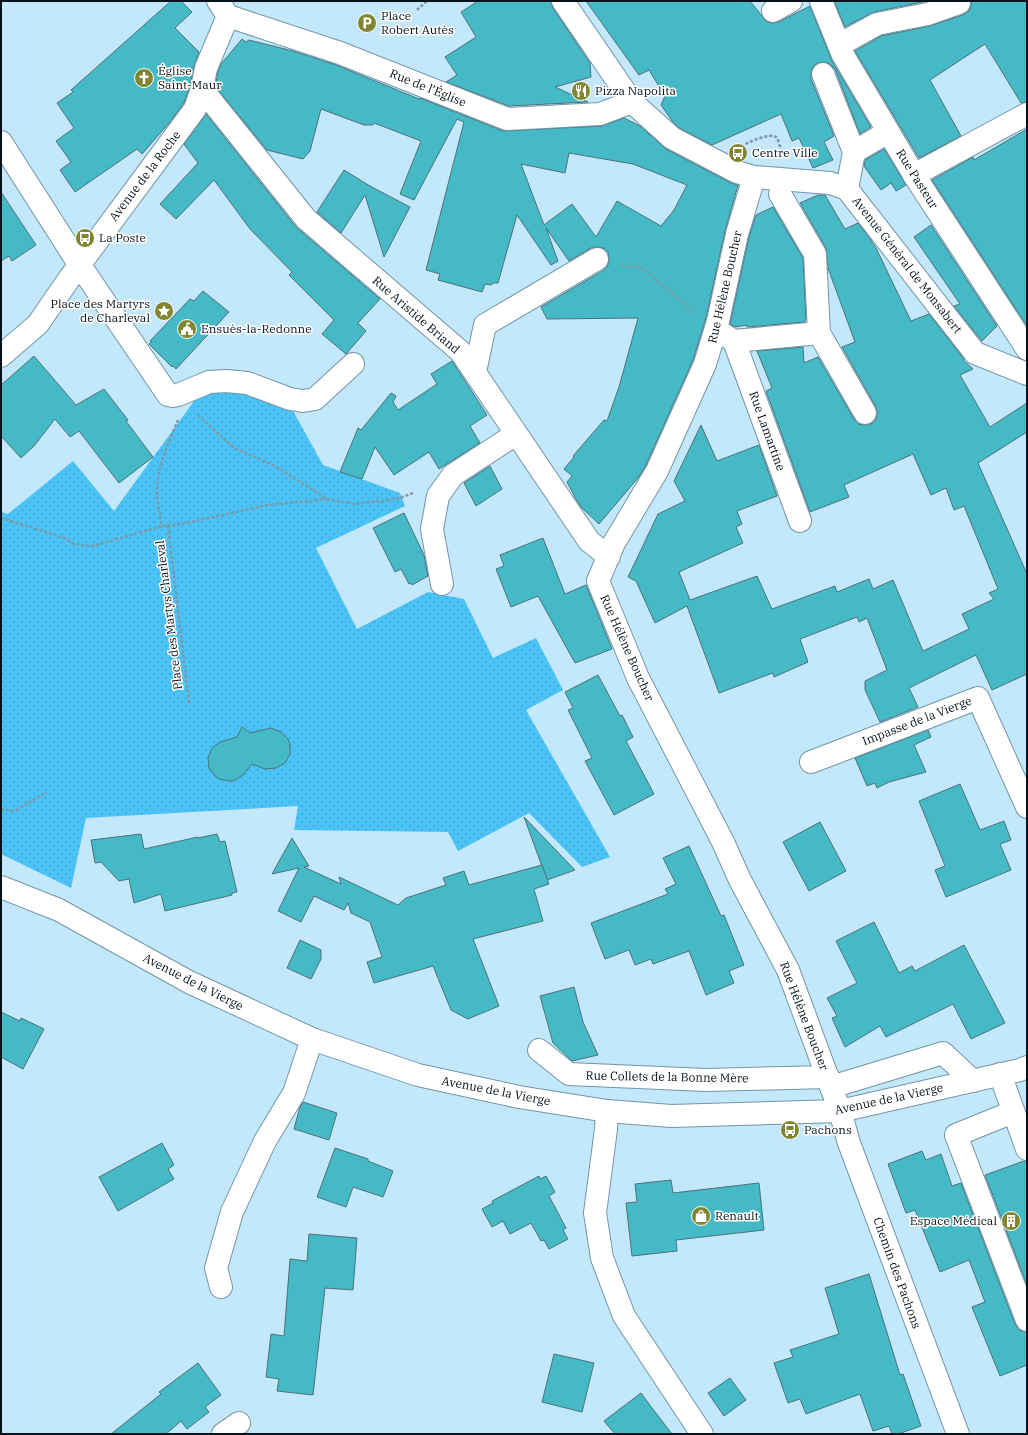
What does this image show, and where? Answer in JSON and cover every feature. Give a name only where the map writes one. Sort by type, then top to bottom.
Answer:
[{"type":"street","name":"Avenue Général de Monsabert","points":[[562,1],[632,102],[672,138],[737,172],[754,177],[830,183],[847,189],[974,353],[1027,374]]},
{"type":"street","name":"Rue Pasteur","points":[[821,1],[843,55],[888,132],[914,175],[1027,349]]},
{"type":"street","points":[[839,45],[877,24],[928,14],[959,3]]},
{"type":"street","name":"Rue de l’Église","points":[[223,8],[507,119],[600,114],[632,102]]},
{"type":"street","name":"Avenue de la Roche","points":[[1,356],[38,324],[79,264],[195,109],[202,89],[206,68],[223,8]]},
{"type":"street","points":[[823,74],[854,152],[847,189]]},
{"type":"street","name":"Rue Aristide Briand","points":[[202,89],[306,219],[461,352],[589,541],[609,557]]},
{"type":"street","points":[[914,175],[1027,114]]},
{"type":"street","points":[[854,152],[888,132]]},
{"type":"street","points":[[1,142],[79,264],[168,395],[182,399],[209,382],[227,381],[247,383],[290,399],[303,401],[315,399],[353,364]]},
{"type":"street","name":"Rue Hélène Boucher","points":[[754,177],[737,234],[716,330],[705,364],[657,471],[614,543],[598,581],[638,678],[723,842],[740,880],[788,970],[840,1111]]},
{"type":"street","points":[[780,194],[815,254],[819,333],[866,413]]},
{"type":"street","points":[[475,372],[485,325],[597,259]]},
{"type":"street","points":[[716,330],[734,341],[819,333]]},
{"type":"street","name":"Rue Lamartine","points":[[734,341],[800,521]]},
{"type":"street","points":[[442,584],[432,529],[438,496],[453,475],[516,434]]},
{"type":"street","name":"Impasse de la Vierge","points":[[811,762],[978,698],[1027,806]]},
{"type":"street","name":"Avenue de la Vierge","points":[[1,887],[59,910],[189,982],[312,1039],[418,1075],[519,1097],[607,1111],[671,1116],[840,1111],[1020,1070],[1027,1067]]},
{"type":"street","points":[[221,1287],[216,1268],[232,1212],[265,1141],[294,1092],[312,1039]]},
{"type":"street","name":"Rue Collets de la Bonne Mère","points":[[539,1050],[569,1074],[706,1080],[829,1082],[943,1053],[973,1081]]},
{"type":"street","points":[[1000,1074],[1027,1149]]},
{"type":"street","points":[[607,1111],[595,1213],[602,1258],[624,1316],[702,1434]]},
{"type":"street","name":"Chemin des Pachons","points":[[840,1111],[849,1143],[958,1434]]},
{"type":"street","points":[[1013,1112],[956,1134],[1027,1320]]},
{"type":"path","points":[[418,10],[427,1]]},
{"type":"path","points":[[597,259],[605,266],[641,267],[716,330]]},
{"type":"path","name":"Place des Martys Charleval","points":[[162,526],[158,506],[157,487],[163,459],[182,399],[234,448],[275,466],[327,499]]},
{"type":"path","name":"Place des Martys Charleval","points":[[1,518],[62,537],[74,544],[93,546],[162,526],[182,524],[268,505],[327,499],[356,504],[397,499],[428,486],[438,496]]},
{"type":"path","name":"Place des Martys Charleval","points":[[168,526],[189,703]]},
{"type":"path","points":[[1,809],[15,811],[47,792]]},
{"type":"shaded area","points":[[218,388],[247,393],[292,409],[323,465],[400,493],[405,506],[316,548],[357,629],[428,592],[464,599],[493,658],[536,638],[563,690],[526,710],[610,857],[582,867],[529,813],[458,851],[448,832],[294,830],[298,806],[86,818],[71,888],[1,854],[1,512],[8,514],[73,461],[114,511],[197,397]]},
{"type":"building","points":[[171,1],[181,1],[192,12],[175,28],[199,52],[184,103],[142,154],[137,149],[75,192],[60,170],[71,162],[56,141],[74,128],[57,103],[73,92],[71,90]]},
{"type":"building","points":[[478,1],[551,1],[553,8],[590,63],[591,77],[555,87],[588,102],[509,106],[446,82],[457,75],[445,57],[476,37],[461,12]]},
{"type":"building","points":[[586,1],[750,1],[766,21],[772,23],[779,22],[810,6],[832,61],[871,127],[860,134],[835,69],[830,64],[824,62],[813,66],[811,79],[834,136],[824,142],[833,160],[813,168],[799,138],[792,141],[781,114],[712,145],[679,128],[673,122],[661,105],[665,96],[649,70],[639,75]]},
{"type":"building","points":[[834,1],[927,1],[874,12],[845,27]]},
{"type":"building","points":[[971,1],[1027,1],[1027,102],[1021,103],[985,44],[930,80],[961,136],[919,158],[855,51],[881,36],[930,26],[963,15],[969,11]]},
{"type":"building","points":[[242,39],[246,42],[249,40],[293,51],[336,65],[503,131],[601,126],[624,118],[640,126],[666,149],[731,183],[738,185],[725,231],[706,318],[693,360],[646,465],[638,478],[599,524],[582,508],[577,501],[567,482],[572,476],[564,469],[574,457],[573,456],[604,420],[607,421],[619,387],[638,318],[547,319],[541,307],[604,270],[608,265],[608,252],[603,248],[591,248],[569,261],[546,228],[558,261],[551,265],[517,215],[498,283],[491,285],[485,284],[482,292],[438,280],[440,274],[426,270],[464,122],[457,119],[414,200],[400,194],[421,141],[374,123],[373,125],[364,125],[321,109],[310,151],[303,159],[267,150],[215,86],[221,64]],"holes":[[[569,153],[633,164],[687,185],[674,210],[661,226],[617,201],[596,237],[572,204],[544,225],[521,164],[565,173]]]},
{"type":"building","points":[[206,114],[296,227],[380,299],[358,323],[366,331],[346,354],[322,334],[334,320],[289,275],[292,272],[250,229],[214,180],[176,219],[160,204],[198,163],[184,144]]},
{"type":"building","points":[[1027,129],[1027,326],[932,180],[973,157],[974,160]]},
{"type":"building","points":[[884,149],[906,185],[896,191],[891,183],[881,190],[864,166],[865,160]]},
{"type":"building","points":[[344,170],[370,186],[410,207],[384,257],[365,195],[341,233],[317,212]]},
{"type":"building","points":[[1,192],[36,245],[12,261],[9,256],[1,261]]},
{"type":"building","points":[[818,195],[825,195],[845,229],[858,223],[870,239],[876,248],[911,321],[929,314],[964,359],[963,360],[973,369],[960,375],[990,427],[1027,403],[1027,432],[978,463],[1027,574],[1027,674],[992,690],[976,655],[909,688],[918,707],[880,722],[865,690],[865,681],[887,670],[867,618],[859,622],[857,617],[800,639],[808,662],[774,677],[773,673],[719,693],[687,606],[655,623],[636,581],[628,577],[658,514],[685,501],[674,481],[701,425],[717,461],[759,445],[777,496],[737,511],[742,524],[736,527],[743,543],[679,572],[690,600],[757,576],[772,609],[835,586],[837,592],[869,579],[873,589],[893,580],[923,651],[969,629],[962,614],[994,599],[989,593],[998,589],[964,506],[954,510],[946,488],[931,495],[913,454],[844,485],[849,497],[810,512],[766,391],[772,388],[757,351],[803,347],[804,363],[818,357],[858,424],[871,424],[876,420],[877,413],[876,407],[842,347],[855,342],[828,268],[826,248],[800,203]]},
{"type":"building","points":[[773,207],[803,258],[806,320],[804,322],[735,327],[730,324],[749,237],[756,215]]},
{"type":"building","points":[[931,225],[997,326],[982,341],[954,306],[960,304],[914,237]]},
{"type":"building","name":"Ensuès-la-Redonne","points":[[203,291],[229,312],[176,369],[173,366],[172,367],[149,344],[152,342],[150,341],[190,299],[194,301]]},
{"type":"building","points":[[34,356],[76,405],[104,389],[128,420],[126,421],[153,457],[119,483],[79,431],[70,437],[55,419],[34,446],[21,458],[1,436],[1,385]]},
{"type":"building","points":[[452,361],[487,415],[470,426],[480,443],[439,469],[429,452],[394,475],[375,447],[362,479],[340,472],[358,428],[361,430],[391,393],[396,396],[393,402],[398,410],[437,384],[431,374]]},
{"type":"building","points":[[490,466],[502,489],[476,506],[464,483]]},
{"type":"building","points":[[404,513],[424,555],[428,576],[412,585],[411,583],[409,584],[401,569],[395,572],[373,528]]},
{"type":"building","points":[[543,538],[565,594],[586,585],[612,649],[575,663],[538,596],[511,607],[496,569],[504,566],[500,555]]},
{"type":"building","points":[[598,675],[620,716],[622,715],[633,737],[626,741],[654,794],[614,815],[585,761],[592,758],[568,710],[573,708],[565,692]]},
{"type":"building","points":[[242,727],[250,733],[271,728],[281,732],[288,739],[290,744],[290,754],[285,763],[276,768],[265,769],[252,764],[243,775],[234,781],[219,779],[209,768],[208,758],[212,748],[220,742],[237,737]]},
{"type":"building","points":[[928,730],[931,737],[914,745],[926,772],[889,782],[877,788],[875,783],[867,786],[855,758]]},
{"type":"building","points":[[960,784],[980,830],[1004,821],[1011,840],[1000,844],[1011,870],[946,897],[935,870],[945,866],[919,801]]},
{"type":"building","points":[[524,817],[575,870],[547,880]]},
{"type":"building","points":[[820,822],[846,871],[809,891],[783,842]]},
{"type":"building","points":[[141,834],[144,849],[217,834],[220,842],[225,841],[237,892],[232,893],[232,895],[165,911],[161,894],[134,903],[129,879],[119,881],[101,862],[95,863],[91,840]]},
{"type":"building","points":[[292,838],[309,866],[304,867],[341,884],[339,877],[398,905],[406,898],[446,885],[443,878],[464,871],[469,885],[542,865],[549,884],[534,889],[543,921],[473,939],[499,1006],[468,1019],[451,1010],[433,966],[374,983],[367,962],[382,957],[370,922],[351,913],[348,903],[344,910],[314,896],[301,922],[278,911],[299,868],[272,874]]},
{"type":"building","points":[[689,846],[721,916],[724,915],[744,965],[729,971],[734,983],[706,995],[689,951],[653,964],[651,959],[635,965],[629,950],[605,959],[591,923],[668,894],[665,889],[676,884],[663,858]]},
{"type":"building","points":[[874,922],[899,973],[912,966],[915,971],[964,945],[1005,1023],[971,1039],[953,1004],[886,1037],[880,1026],[845,1047],[832,1018],[837,1016],[827,998],[857,983],[836,941]]},
{"type":"building","points":[[300,940],[321,950],[321,959],[311,979],[287,968]]},
{"type":"building","points":[[574,987],[583,1022],[598,1055],[572,1061],[553,1043],[540,996]]},
{"type":"building","points":[[1,1012],[20,1021],[21,1018],[44,1029],[23,1069],[1,1057]]},
{"type":"building","points":[[303,1102],[337,1113],[329,1140],[294,1129],[300,1107]]},
{"type":"building","points":[[162,1143],[174,1165],[168,1169],[174,1179],[118,1211],[99,1177]]},
{"type":"building","points":[[335,1148],[368,1159],[368,1161],[393,1171],[383,1197],[353,1187],[346,1207],[317,1197]]},
{"type":"building","points":[[922,1151],[926,1160],[941,1154],[952,1186],[961,1183],[1015,1324],[1019,1330],[1027,1332],[1027,1365],[1000,1376],[972,1307],[985,1302],[969,1260],[940,1272],[915,1210],[906,1213],[888,1164]]},
{"type":"building","name":"Espace Médical","points":[[1027,1161],[1027,1285],[985,1175]]},
{"type":"building","points":[[539,1176],[540,1179],[546,1176],[555,1192],[549,1196],[566,1228],[563,1230],[568,1239],[549,1249],[544,1240],[541,1241],[531,1223],[510,1234],[503,1221],[492,1227],[482,1209],[493,1203],[492,1201]]},
{"type":"building","name":"Renault","points":[[671,1180],[673,1193],[759,1183],[764,1230],[676,1240],[677,1251],[632,1256],[626,1203],[637,1202],[635,1184]]},
{"type":"building","points":[[309,1234],[357,1238],[353,1290],[325,1288],[313,1395],[277,1391],[279,1379],[266,1377],[271,1334],[284,1336],[290,1259],[307,1261]]},
{"type":"building","points":[[869,1274],[900,1375],[903,1374],[921,1426],[898,1434],[892,1434],[889,1426],[873,1431],[860,1394],[806,1414],[800,1399],[788,1403],[774,1363],[793,1357],[790,1350],[839,1334],[825,1288]]},
{"type":"building","points":[[554,1354],[594,1363],[582,1412],[542,1402]]},
{"type":"building","points":[[198,1363],[221,1395],[205,1407],[209,1412],[187,1429],[181,1421],[166,1434],[111,1434],[161,1394],[159,1392]]},
{"type":"building","points":[[730,1378],[746,1400],[724,1416],[708,1393]]},
{"type":"building","points":[[641,1393],[672,1434],[615,1434],[604,1421]]},
{"type":"place","name":"Place Robert Autès","points":[[367,23]]},
{"type":"place","name":"Église Saint-Maur","points":[[144,78]]},
{"type":"place","name":"Pizza Napolita","points":[[581,91]]},
{"type":"place","name":"Centre Ville","points":[[738,153]]},
{"type":"place","name":"La Poste","points":[[85,238]]},
{"type":"place","name":"Place des Martyrs de Charleval","points":[[164,311]]},
{"type":"place","name":"Ensuès-la-Redonne","points":[[187,329]]},
{"type":"place","name":"Pachons","points":[[790,1130]]},
{"type":"place","name":"Renault","points":[[701,1216]]},
{"type":"place","name":"Espace Médical","points":[[1011,1221]]}]
